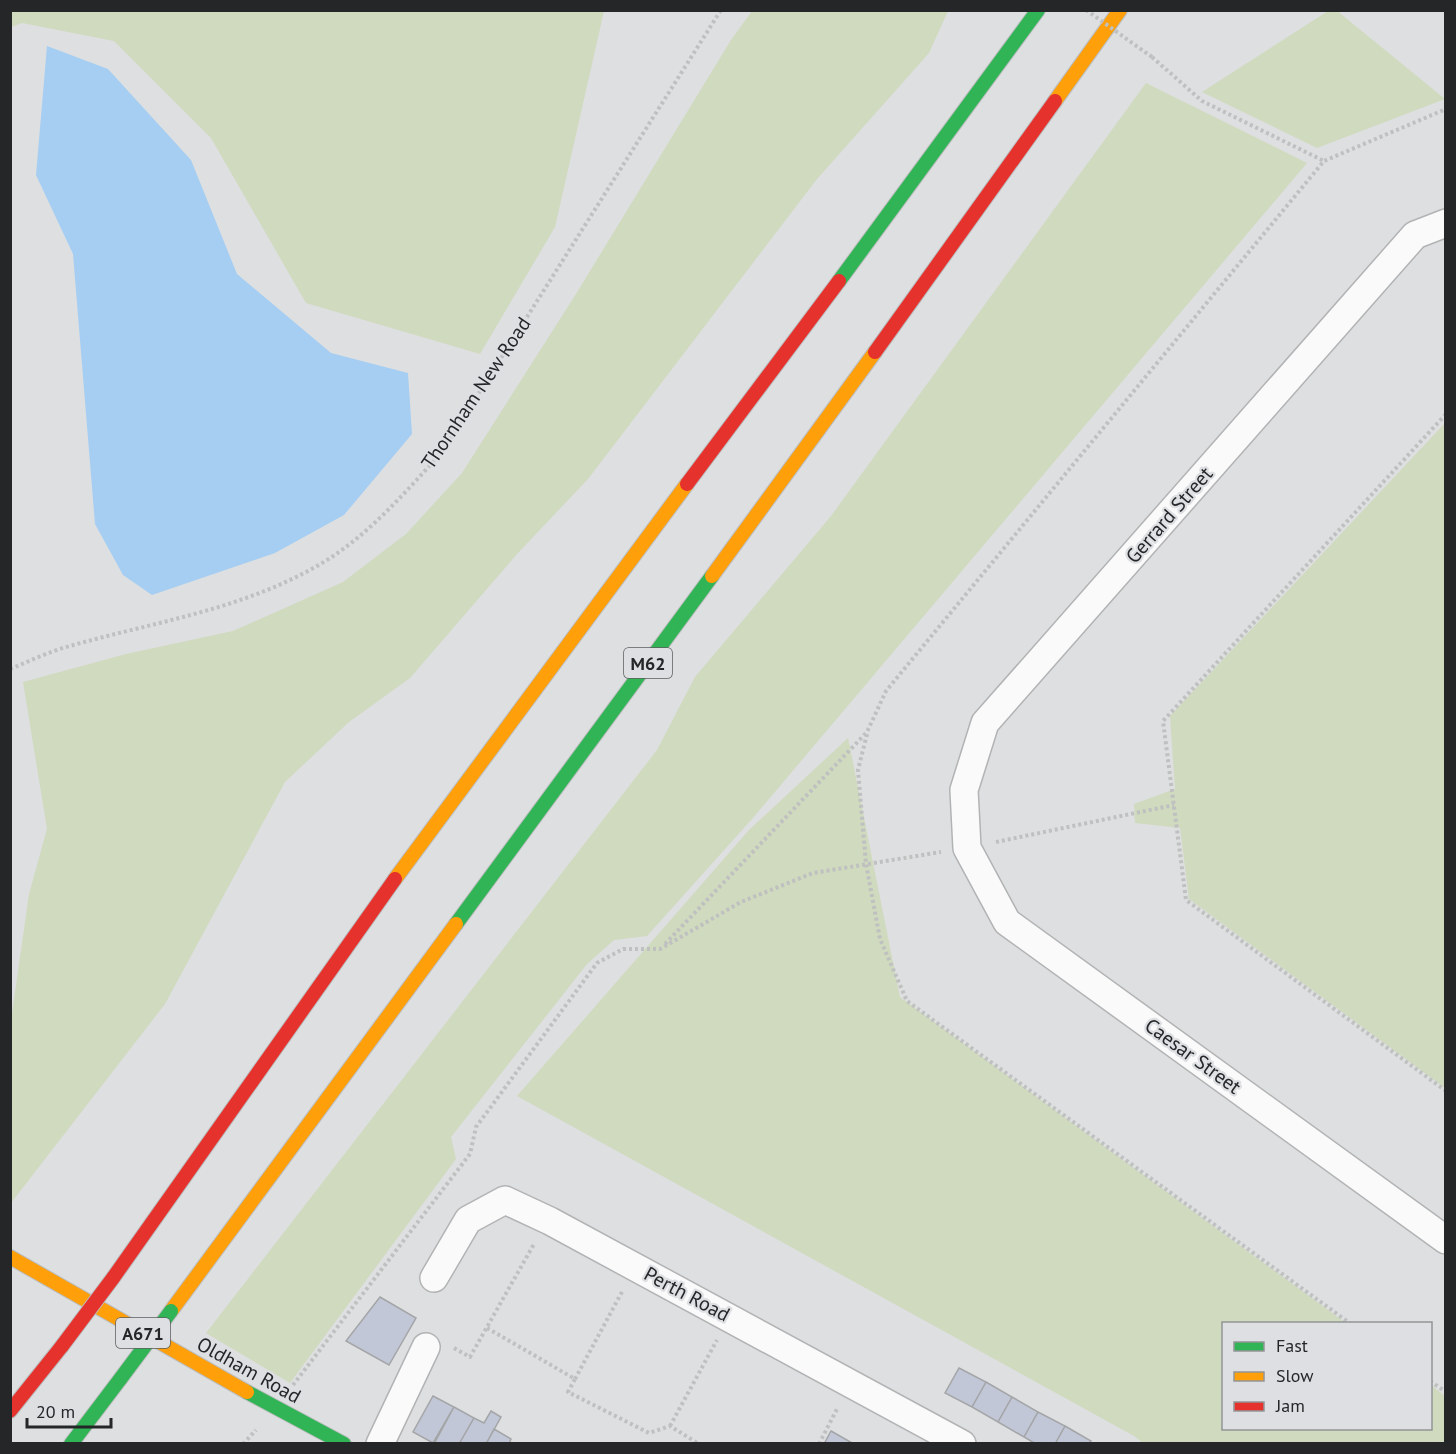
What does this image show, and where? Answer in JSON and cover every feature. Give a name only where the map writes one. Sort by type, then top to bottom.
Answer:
[{"type":"main road","points":[[10,1411],[113,1278],[391,884],[664,514],[910,188],[1038,10]]},
{"type":"main road","name":"M62","points":[[72,1443],[773,493],[1120,10]]},
{"type":"main road","name":"Oldham Road","points":[[10,1257],[275,1408],[344,1443]]},
{"type":"street","name":"Gerrard Street","points":[[967,848],[964,790],[985,723],[1415,235],[1446,223]]},
{"type":"street","name":"Caesar Street","points":[[967,848],[1007,922],[1446,1240]]},
{"type":"street","name":"Perth Road","points":[[434,1278],[468,1220],[505,1200],[548,1220],[962,1443]]},
{"type":"street","points":[[380,1443],[426,1347]]},
{"type":"path","name":"Thornham New Road","points":[[10,669],[68,646],[166,624],[241,601],[318,566],[385,515],[441,453],[721,10]]},
{"type":"path","points":[[1086,10],[1152,57],[1202,101],[1324,161]]},
{"type":"path","points":[[1350,1322],[907,1001],[880,939],[866,864],[858,770],[867,732],[886,691],[1324,161],[1446,110]]},
{"type":"path","points":[[1446,414],[1163,721],[1186,900],[1446,1091]]},
{"type":"path","points":[[660,949],[867,732]]},
{"type":"path","points":[[275,1408],[470,1154],[476,1127],[597,963],[623,949],[660,949],[741,902],[813,873],[967,848],[1174,805]]},
{"type":"path","points":[[470,1357],[548,1220]]},
{"type":"path","points":[[636,1267],[568,1392],[648,1434],[670,1426],[730,1317]]},
{"type":"path","points":[[487,1328],[575,1379]]},
{"type":"path","points":[[819,1443],[852,1382]]},
{"type":"path","points":[[1432,1382],[1446,1392]]},
{"type":"path","points":[[670,1426],[699,1443]]},
{"type":"green space","points":[[1336,10],[1445,99],[1317,148],[1202,92],[1328,11]]},
{"type":"green space","points":[[10,11],[604,11],[555,227],[480,354],[306,303],[211,138],[114,41],[22,23],[11,27]]},
{"type":"green space","points":[[752,11],[948,11],[929,53],[817,179],[588,479],[518,553],[410,678],[349,722],[285,782],[165,1004],[11,1203],[11,1020],[29,894],[47,829],[23,682],[126,654],[233,631],[343,582],[406,534],[462,473],[576,294],[731,40]]},
{"type":"green space","points":[[1146,83],[1307,163],[752,819],[647,936],[614,940],[587,964],[451,1137],[456,1159],[290,1383],[206,1333],[657,750],[695,677],[831,516]]},
{"type":"green space","points":[[1445,423],[1445,1088],[1189,899],[1180,828],[1135,823],[1134,804],[1175,789],[1170,716]]},
{"type":"green space","points":[[848,738],[900,997],[1345,1322],[1222,1322],[1222,1430],[1432,1430],[1432,1386],[1445,1396],[1445,1443],[1143,1443],[517,1096],[749,830]]},
{"type":"water","points":[[47,46],[108,69],[191,160],[237,274],[331,353],[408,373],[412,434],[344,515],[275,553],[152,595],[123,575],[95,524],[73,254],[36,175]]},
{"type":"building","points":[[380,1297],[416,1318],[389,1365],[346,1341]]},
{"type":"building","points":[[959,1368],[986,1382],[972,1407],[945,1393]]},
{"type":"building","points":[[986,1382],[1012,1397],[998,1422],[972,1407]]},
{"type":"building","points":[[433,1396],[454,1407],[433,1443],[413,1432]]},
{"type":"building","points":[[1012,1397],[1038,1412],[1024,1437],[998,1422]]},
{"type":"building","points":[[454,1407],[474,1418],[459,1444],[434,1444]]},
{"type":"building","points":[[491,1411],[501,1417],[486,1444],[459,1444],[474,1418],[484,1423]]},
{"type":"building","points":[[1038,1412],[1065,1426],[1055,1444],[1036,1444],[1024,1437]]},
{"type":"building","points":[[1065,1426],[1091,1441],[1089,1444],[1055,1444]]},
{"type":"building","points":[[494,1429],[511,1439],[509,1444],[486,1444]]},
{"type":"building","points":[[831,1431],[854,1444],[824,1444]]},
{"type":"traffic: fast","points":[[839,281],[1038,10]]},
{"type":"traffic: fast","points":[[456,924],[712,576]]},
{"type":"traffic: fast","points":[[121,1378],[171,1311]]},
{"type":"traffic: fast","points":[[71,1444],[121,1378]]},
{"type":"traffic: fast","points":[[247,1392],[344,1444]]},
{"type":"traffic: slow","points":[[1055,101],[1120,10]]},
{"type":"traffic: slow","points":[[712,576],[875,352]]},
{"type":"traffic: slow","points":[[395,879],[687,484]]},
{"type":"traffic: slow","points":[[171,1311],[456,924]]},
{"type":"traffic: slow","points":[[10,1257],[247,1392]]},
{"type":"traffic: jam","points":[[875,352],[1055,101]]},
{"type":"traffic: jam","points":[[687,484],[839,281]]},
{"type":"traffic: jam","points":[[113,1278],[395,879]]},
{"type":"traffic: jam","points":[[62,1346],[113,1278]]},
{"type":"traffic: jam","points":[[10,1411],[62,1346]]}]
